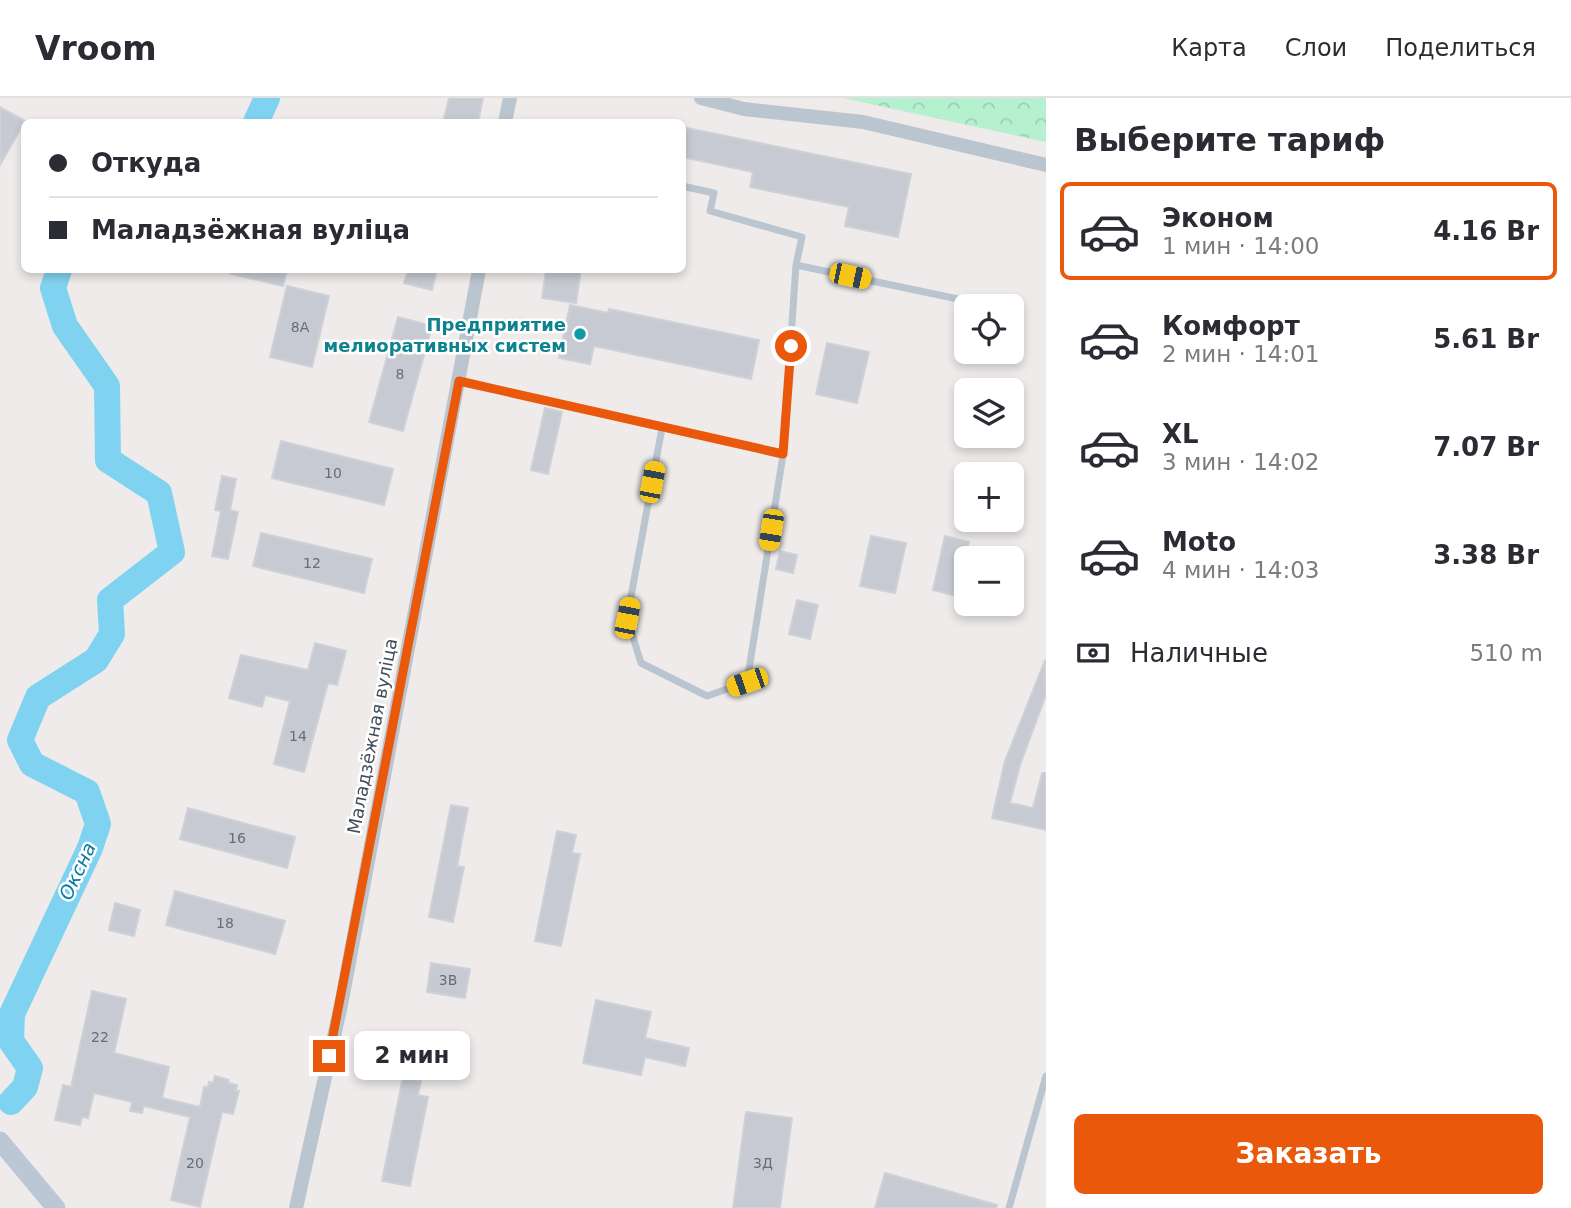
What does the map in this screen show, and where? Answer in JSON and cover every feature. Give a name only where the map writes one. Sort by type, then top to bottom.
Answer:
[{"type":"main road","points":[[0,1141],[56,1208]]},
{"type":"street","points":[[506,119],[510,98]]},
{"type":"street","points":[[701,98],[744,109],[863,122],[1046,165]]},
{"type":"street","name":"Маладзёжная вуліца","points":[[296,1208],[341,1005],[478,273]]},
{"type":"lane","points":[[662,428],[627,618],[642,663],[707,696],[747,682],[783,454],[796,265],[802,237],[710,211],[714,193],[686,187]]},
{"type":"lane","points":[[796,265],[954,298]]},
{"type":"lane","points":[[459,381],[783,454]]},
{"type":"lane","points":[[1009,1208],[1046,1076]]},
{"type":"green space","points":[[843,98],[1046,98],[1046,142]]},
{"type":"building","points":[[449,98],[483,98],[479,119],[444,119]]},
{"type":"building","points":[[0,107],[21,119],[21,128],[0,165]]},
{"type":"building","points":[[686,128],[911,174],[898,237],[845,226],[849,207],[750,187],[753,172],[686,158]]},
{"type":"building","points":[[231,273],[286,273],[283,286]]},
{"type":"building","points":[[407,273],[436,273],[432,290],[404,283]]},
{"type":"building","points":[[546,273],[581,273],[576,303],[542,298]]},
{"type":"building","points":[[287,286],[329,296],[312,367],[270,357]]},
{"type":"building","points":[[570,305],[608,313],[609,309],[759,340],[751,379],[594,346],[590,364],[559,358]]},
{"type":"building","points":[[398,317],[432,326],[403,431],[369,422]]},
{"type":"building","points":[[827,343],[869,352],[857,403],[816,394]]},
{"type":"building","points":[[545,408],[562,412],[548,474],[531,470]]},
{"type":"building","points":[[281,441],[393,469],[384,505],[272,478]]},
{"type":"building","points":[[222,476],[236,479],[230,510],[238,512],[228,559],[212,556],[221,511],[215,510]]},
{"type":"building","points":[[261,533],[372,559],[364,593],[253,566]]},
{"type":"building","points":[[871,536],[906,543],[895,593],[860,586]]},
{"type":"building","points":[[945,536],[969,542],[968,546],[954,546],[954,595],[933,590]]},
{"type":"building","points":[[780,551],[797,555],[793,573],[776,569]]},
{"type":"building","points":[[797,600],[818,605],[810,639],[789,634]]},
{"type":"building","points":[[315,643],[346,651],[337,685],[328,683],[304,772],[274,764],[290,701],[265,695],[262,707],[229,698],[241,655],[308,670]]},
{"type":"building","points":[[1045,660],[1046,695],[1020,765],[1010,803],[1033,808],[1042,773],[1046,773],[1046,830],[992,818],[1005,761]]},
{"type":"building","points":[[451,805],[468,808],[457,866],[464,867],[453,922],[429,917]]},
{"type":"building","points":[[188,808],[295,837],[287,868],[180,839]]},
{"type":"building","points":[[557,831],[576,835],[572,853],[580,854],[561,946],[535,941]]},
{"type":"building","points":[[175,891],[285,921],[275,954],[166,925]]},
{"type":"building","points":[[115,903],[140,910],[134,936],[109,930]]},
{"type":"building","points":[[431,963],[470,969],[465,998],[427,992]]},
{"type":"building","points":[[92,991],[126,999],[114,1053],[169,1067],[162,1098],[200,1107],[204,1087],[208,1087],[209,1082],[213,1083],[215,1076],[237,1085],[236,1091],[239,1091],[233,1114],[222,1112],[200,1207],[171,1200],[190,1117],[144,1106],[142,1113],[130,1111],[132,1102],[94,1093],[88,1118],[82,1117],[80,1125],[55,1120],[63,1085],[71,1087]]},
{"type":"building","points":[[596,1000],[651,1012],[645,1038],[689,1048],[685,1066],[645,1057],[641,1075],[583,1063]]},
{"type":"building","points":[[403,1077],[421,1081],[418,1095],[428,1097],[410,1186],[382,1181]]},
{"type":"building","points":[[746,1112],[792,1118],[780,1208],[733,1208]]},
{"type":"building","points":[[885,1173],[997,1205],[996,1208],[875,1208]]},
{"type":"waterway","name":"Оксна","points":[[257,119],[267,98]]},
{"type":"waterway","name":"Оксна","points":[[11,1102],[25,1087],[30,1068],[11,1041],[12,1014],[90,848],[98,824],[87,792],[32,764],[20,740],[38,697],[96,660],[112,634],[110,600],[172,552],[159,493],[108,460],[107,386],[65,326],[53,288],[58,273]]},
{"type":"place","name":"Предприятие мелиоративных систем","points":[[580,334]]},
{"type":"route","points":[[329,1056],[341,1005],[459,381],[783,454],[791,346]]}]
